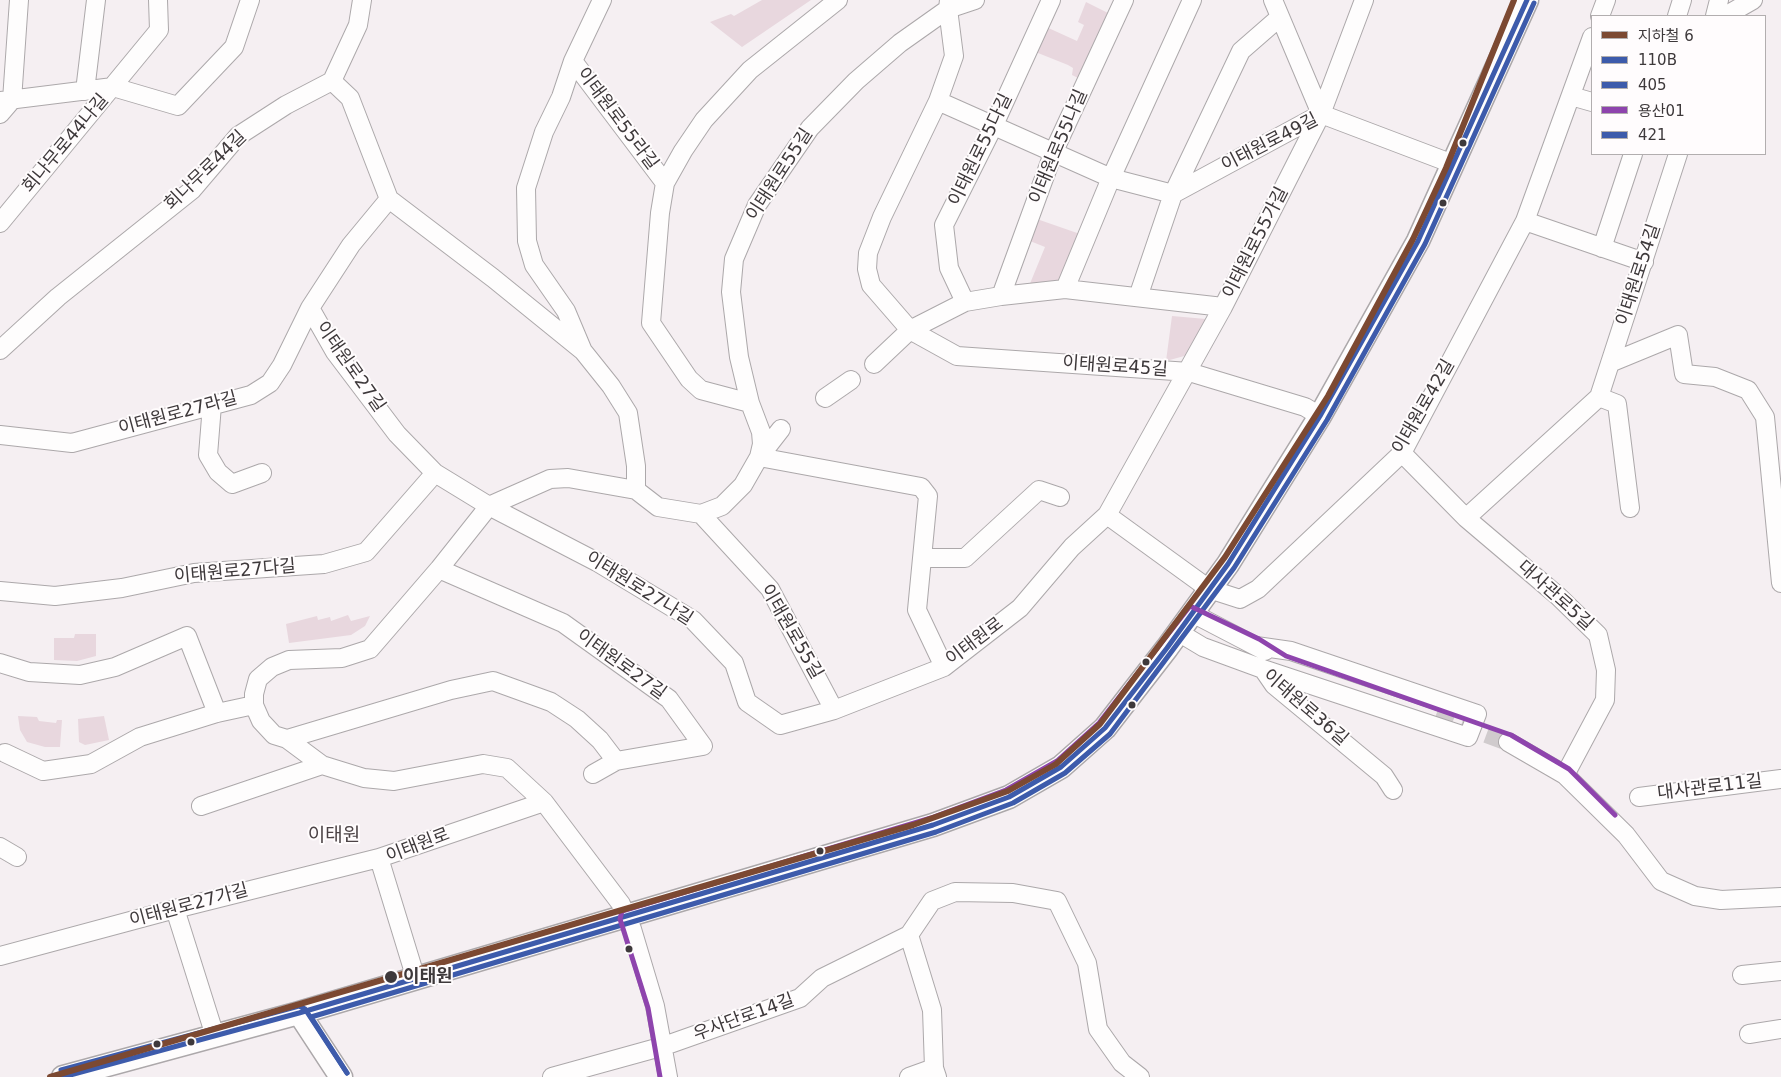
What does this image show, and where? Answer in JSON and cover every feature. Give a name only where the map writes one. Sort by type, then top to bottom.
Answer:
[{"type":"main road","points":[[63,1077],[299,1013],[933,825],[1009,797],[1061,768],[1105,728],[1192,613],[1248,532],[1320,416],[1418,241],[1527,0]]},
{"type":"main road","points":[[299,1013],[341,1077]]},
{"type":"street","points":[[0,114],[6,100],[19,0]]},
{"type":"street","points":[[85,91],[96,0]]},
{"type":"street","name":"회나무로44나길","points":[[0,223],[159,30],[158,0]]},
{"type":"street","points":[[6,100],[113,87],[178,106],[234,46],[250,0]]},
{"type":"street","points":[[362,0],[358,24],[332,81],[350,98],[389,199],[493,278],[583,352],[611,386],[628,413],[636,466],[636,490]]},
{"type":"street","name":"이태원로55라길","points":[[602,0],[573,61],[665,183]]},
{"type":"street","name":"이태원로55라길","points":[[750,403],[701,390],[689,379],[651,323],[660,213],[665,183],[683,151],[704,120],[750,70],[838,0]]},
{"type":"street","name":"이태원로55길","points":[[834,710],[770,589],[701,514],[722,506],[743,485],[759,457],[761,432],[750,403],[739,357],[731,292],[734,259],[757,205],[817,121],[882,57],[949,5],[975,0]]},
{"type":"street","name":"이태원로55다길","points":[[965,302],[949,268],[944,225],[993,127],[1051,0]]},
{"type":"street","name":"이태원로55나길","points":[[1001,296],[1054,151],[1124,0]]},
{"type":"street","points":[[1065,289],[1111,178],[1192,0]]},
{"type":"street","points":[[1273,0],[1321,114]]},
{"type":"street","name":"이태원로55가길","points":[[1189,372],[1321,114],[1364,0]]},
{"type":"street","points":[[1600,15],[1606,0]]},
{"type":"street","points":[[1677,15],[1682,0]]},
{"type":"street","points":[[1715,15],[1719,0]]},
{"type":"street","points":[[1727,15],[1753,0]]},
{"type":"street","name":"이태원로45길","points":[[949,5],[954,56],[938,101],[882,217],[868,253],[871,285],[910,330],[957,356],[1189,372],[1305,407],[1320,416]]},
{"type":"street","name":"이태원로49길","points":[[1138,297],[1173,194],[1241,51],[1280,17]]},
{"type":"street","name":"이태원로42길","points":[[1209,589],[1240,599],[1258,590],[1402,453],[1525,222],[1591,40]]},
{"type":"street","points":[[573,61],[561,97],[544,132],[526,188],[525,213],[527,241],[534,265],[566,311],[583,352]]},
{"type":"street","name":"회나무로44길","points":[[0,350],[58,297],[192,190],[238,136],[286,105],[332,81]]},
{"type":"street","points":[[1571,96],[1591,102]]},
{"type":"street","points":[[938,101],[1111,178],[1173,194]]},
{"type":"street","name":"이태원로49길","points":[[1173,194],[1321,114],[1453,164]]},
{"type":"street","points":[[1602,248],[1633,155]]},
{"type":"street","name":"이태원로54길","points":[[1466,518],[1598,396],[1644,262],[1678,155]]},
{"type":"street","name":"이태원로27길","points":[[389,199],[351,244],[310,308],[335,352],[397,434],[435,474],[489,506]]},
{"type":"street","points":[[1525,222],[1644,262]]},
{"type":"street","points":[[874,364],[910,330],[965,302],[1001,296],[1065,289],[1223,308]]},
{"type":"street","name":"이태원로27라길","points":[[0,435],[72,443],[251,395],[270,383],[282,365],[310,308]]},
{"type":"street","points":[[1610,363],[1678,336],[1684,374],[1715,378],[1748,390],[1765,418],[1781,583]]},
{"type":"street","name":"이태원로","points":[[780,725],[834,710],[944,667],[1020,608],[1072,547],[1107,515],[1189,372]]},
{"type":"street","points":[[826,398],[851,380]]},
{"type":"street","points":[[1598,396],[1617,404],[1630,508]]},
{"type":"street","points":[[212,405],[208,455],[218,472],[232,484],[262,473]]},
{"type":"street","points":[[781,429],[759,457],[921,487],[928,496],[917,610],[944,667]]},
{"type":"street","name":"대사관로5길","points":[[1402,453],[1466,518],[1558,596],[1598,635],[1606,670],[1605,700],[1565,776]]},
{"type":"street","name":"이태원로27다길","points":[[0,591],[55,596],[122,588],[194,573],[324,564],[366,552],[435,474]]},
{"type":"street","points":[[668,1077],[664,1046],[655,1006],[627,917],[621,904],[544,802],[507,768],[483,764],[394,781],[364,778],[322,764],[286,740],[274,735],[262,721],[254,705],[254,694],[258,679],[272,667],[289,660],[342,658],[370,649],[439,569],[489,506],[550,479],[596,482],[636,490],[658,507],[701,514]]},
{"type":"street","points":[[922,558],[965,558],[1039,490],[1060,497]]},
{"type":"street","name":"이태원로27나길","points":[[489,506],[597,562],[693,620],[734,663],[746,702],[780,725]]},
{"type":"street","points":[[1107,515],[1209,589]]},
{"type":"street","name":"이태원로27길","points":[[439,569],[563,623],[669,698],[703,746],[616,761],[593,774]]},
{"type":"street","points":[[1192,613],[1256,646],[1283,663],[1436,715]]},
{"type":"street","name":"이태원로36길","points":[[1178,632],[1203,647],[1264,670],[1274,685],[1384,776],[1393,790]]},
{"type":"street","points":[[0,663],[29,672],[80,675],[115,667],[187,636],[217,713]]},
{"type":"street","points":[[1256,646],[1291,651],[1477,714],[1468,737],[1264,670]]},
{"type":"street","points":[[286,740],[451,690],[493,682],[551,702],[577,719],[600,740],[616,761]]},
{"type":"street","points":[[5,752],[43,771],[92,764],[140,737],[217,713],[254,705]]},
{"type":"street","points":[[1508,742],[1565,776],[1626,835],[1661,881],[1694,896],[1721,900],[1781,897]]},
{"type":"street","points":[[201,806],[322,764]]},
{"type":"street","name":"대사관로11길","points":[[1639,797],[1781,779]]},
{"type":"street","name":"이태원로","points":[[416,979],[379,858],[544,802]]},
{"type":"street","points":[[0,847],[17,857]]},
{"type":"street","name":"이태원로27가길","points":[[0,956],[175,908],[379,858]]},
{"type":"street","name":"우사단로14길","points":[[552,1077],[664,1046],[800,998],[822,978],[909,935],[932,901],[955,892],[1013,893],[1057,901],[1087,963],[1098,1029],[1122,1063],[1140,1077]]},
{"type":"street","points":[[175,908],[216,1036]]},
{"type":"street","points":[[909,935],[932,1010],[936,1072],[909,1077]]},
{"type":"street","points":[[1742,975],[1781,971]]},
{"type":"street","points":[[1749,1034],[1781,1029]]},
{"type":"shaded area","points":[[762,0],[811,0],[742,47],[710,22],[731,14],[734,16]]},
{"type":"shaded area","points":[[1086,2],[1110,14],[1080,79],[1072,75],[1073,68],[1068,65],[1033,51],[1044,26],[1077,41],[1084,25],[1078,22]]},
{"type":"shaded area","points":[[1034,218],[1080,234],[1059,285],[1029,286],[1045,247],[1025,239]]},
{"type":"shaded area","points":[[1172,316],[1206,319],[1205,327],[1188,355],[1166,361]]},
{"type":"shaded area","points":[[348,615],[351,621],[370,616],[365,626],[351,635],[289,643],[286,624],[317,616],[318,620],[330,617],[331,621]]},
{"type":"shaded area","points":[[75,634],[96,634],[96,656],[77,661],[54,660],[54,638],[74,638]]},
{"type":"shaded area","points":[[18,716],[37,717],[39,721],[56,723],[57,720],[62,720],[60,747],[45,747],[27,742],[20,730]]},
{"type":"shaded area","points":[[104,716],[109,740],[85,745],[79,742],[78,719]]},
{"type":"tunnel","points":[[1436,715],[1508,742]]},
{"type":"metro line","name":"6","points":[[50,1077],[913,825],[1008,791],[1056,764],[1100,724],[1225,557],[1328,396],[1413,239],[1446,168],[1514,0]]},
{"type":"transit line","name":"110B","points":[[63,1077],[299,1013],[933,825],[1009,797],[1061,767],[1105,728],[1167,648],[1228,564],[1320,416],[1418,241],[1527,0]]},
{"type":"transit line","name":"405","points":[[347,1073],[311,1017],[936,832],[1013,803],[1065,773],[1110,734],[1234,568],[1327,420],[1425,244],[1534,3]]},
{"type":"transit line","name":"용산01","points":[[660,1077],[648,1008],[620,919],[622,911],[931,818],[1006,790],[1057,761],[1099,723],[1190,606],[1259,639],[1286,656],[1511,735],[1569,769],[1615,815]]},
{"type":"transit line","name":"421","points":[[61,1070],[299,1006],[305,1009],[347,1073]]},
{"type":"place","name":"이태원","points":[[391,977]]},
{"type":"district","name":"이태원","points":[[334,836]]}]
